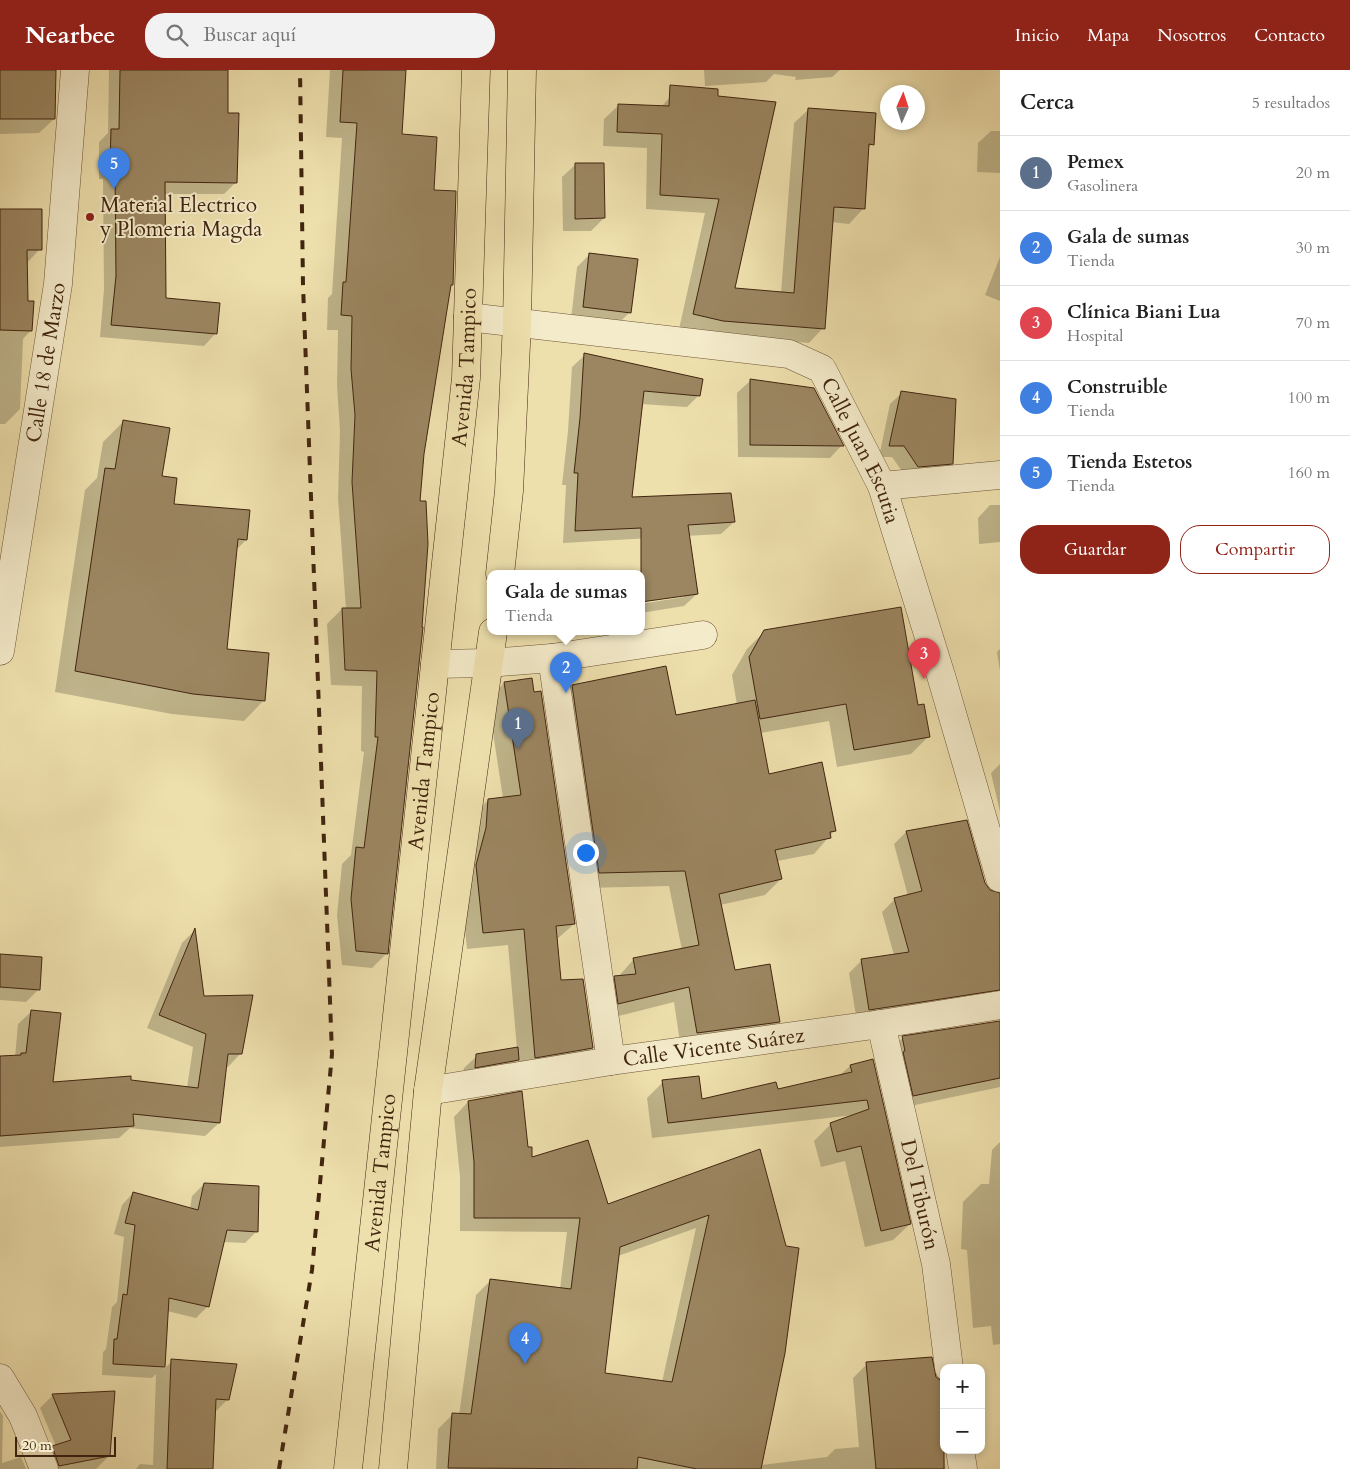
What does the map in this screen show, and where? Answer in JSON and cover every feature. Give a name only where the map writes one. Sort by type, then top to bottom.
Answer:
[{"type":"main road","name":"Avenida Tampico","points":[[348,1469],[466,378],[476,70]]},
{"type":"main road","points":[[500,570],[509,491],[517,323],[522,70]]},
{"type":"main road","name":"Avenida Tampico","points":[[392,1469],[428,1091],[493,635]]},
{"type":"street","name":"Calle 18 de Marzo","points":[[0,651],[58,284],[75,70]]},
{"type":"street","name":"Calle Juan Escutia","points":[[468,317],[789,354],[822,369],[882,486],[942,679],[1000,878]]},
{"type":"street","points":[[882,486],[1000,475]]},
{"type":"street","points":[[435,664],[488,663],[552,658],[704,635]]},
{"type":"street","points":[[552,658],[611,1062]]},
{"type":"street","name":"Calle Vicente Suárez","points":[[428,1091],[1000,1005]]},
{"type":"street","name":"Del Tiburón","points":[[881,1024],[936,1264],[948,1364]]},
{"type":"street","points":[[0,1378],[22,1416],[44,1469]]},
{"type":"street","points":[[961,1454],[963,1469]]},
{"type":"building","points":[[0,70],[56,70],[55,119],[0,119]]},
{"type":"building","points":[[120,70],[228,70],[228,113],[239,113],[237,183],[165,182],[166,298],[220,303],[217,334],[111,325],[116,276],[115,167],[110,167],[111,129],[119,129]]},
{"type":"building","points":[[343,70],[406,70],[402,134],[437,137],[434,190],[456,191],[453,285],[451,285],[424,454],[420,501],[426,501],[428,544],[423,627],[388,954],[356,951],[351,899],[356,847],[364,848],[378,737],[375,737],[377,671],[345,670],[342,608],[361,608],[352,482],[355,415],[351,369],[352,316],[341,315],[343,282],[346,282],[357,123],[340,122]]},
{"type":"building","points":[[670,85],[718,89],[718,96],[776,102],[735,288],[794,293],[808,108],[876,113],[874,145],[869,144],[865,209],[834,207],[825,329],[723,321],[693,314],[719,199],[660,195],[662,134],[617,132],[618,104],[669,106]]},
{"type":"building","points":[[575,163],[604,163],[605,218],[575,219]]},
{"type":"building","points":[[0,209],[42,209],[42,250],[27,250],[28,301],[34,301],[32,331],[0,330]]},
{"type":"building","points":[[589,253],[638,259],[631,313],[583,307]]},
{"type":"building","points":[[584,353],[703,379],[700,396],[644,391],[632,497],[731,493],[735,522],[688,525],[698,594],[645,601],[645,570],[641,570],[641,528],[575,531],[578,473],[574,473]]},
{"type":"building","points":[[750,379],[814,388],[844,446],[750,445]]},
{"type":"building","points":[[901,391],[956,399],[953,464],[918,467],[904,446],[889,446]]},
{"type":"building","points":[[123,420],[170,428],[162,476],[177,478],[174,504],[250,510],[247,540],[238,539],[227,649],[269,653],[265,701],[193,694],[75,671],[105,468],[115,469]]},
{"type":"building","points":[[901,607],[918,705],[924,704],[930,737],[854,750],[846,704],[760,719],[749,657],[764,630]]},
{"type":"building","points":[[666,666],[676,715],[755,700],[769,774],[822,762],[836,831],[830,832],[831,838],[775,850],[782,879],[719,894],[735,970],[770,964],[780,1022],[697,1033],[689,987],[618,1004],[614,976],[636,974],[633,958],[699,945],[685,871],[599,873],[572,685]]},
{"type":"building","points":[[532,678],[534,692],[541,691],[575,924],[556,926],[561,980],[583,979],[593,1048],[535,1058],[524,929],[483,933],[476,865],[486,828],[488,799],[521,795],[504,682]]},
{"type":"building","points":[[967,820],[985,883],[990,890],[1000,893],[1000,990],[869,1010],[861,959],[909,952],[894,898],[922,891],[906,831]]},
{"type":"building","points":[[195,928],[204,996],[253,995],[242,1054],[228,1054],[220,1123],[133,1114],[134,1126],[0,1136],[0,1056],[26,1053],[31,1010],[61,1013],[53,1082],[131,1076],[131,1080],[198,1088],[206,1034],[159,1015]]},
{"type":"building","points":[[0,954],[42,957],[40,990],[0,987]]},
{"type":"building","points":[[1000,1021],[1000,1078],[913,1096],[903,1052],[905,1051],[902,1036]]},
{"type":"building","points":[[518,1047],[519,1060],[475,1068],[476,1054]]},
{"type":"building","points":[[873,1059],[911,1224],[881,1231],[861,1146],[837,1152],[830,1123],[869,1109],[867,1100],[668,1123],[662,1080],[699,1076],[702,1099],[776,1082],[778,1089],[852,1072],[850,1065]]},
{"type":"building","points":[[522,1091],[528,1147],[532,1147],[532,1157],[588,1140],[608,1204],[760,1149],[786,1246],[799,1248],[785,1353],[761,1469],[697,1469],[638,1457],[637,1469],[448,1468],[452,1413],[471,1414],[490,1279],[571,1289],[580,1218],[474,1218],[474,1162],[468,1101]],"holes":[[[709,1215],[672,1382],[605,1373],[620,1247]]]},
{"type":"building","points":[[204,1183],[259,1186],[258,1232],[227,1230],[209,1307],[169,1298],[165,1367],[113,1364],[114,1339],[117,1339],[123,1294],[127,1295],[135,1225],[125,1223],[133,1192],[198,1210]]},
{"type":"building","points":[[932,1357],[936,1377],[940,1380],[940,1454],[944,1454],[944,1469],[876,1469],[866,1362]]},
{"type":"building","points":[[171,1359],[237,1364],[229,1400],[216,1399],[213,1469],[167,1469]]},
{"type":"building","points":[[115,1391],[110,1456],[59,1466],[52,1446],[71,1440],[52,1394]]},
{"type":"railway","points":[[279,1469],[312,1270],[332,1054],[303,285],[300,70]]},
{"type":"place","name":"Tienda Estetos","points":[[114,189]]},
{"type":"place","name":"Material Electrico y Plomeria Magda","points":[[90,217]]},
{"type":"place","name":"Clínica Biani Lua","points":[[924,679]]},
{"type":"place","name":"Gala de sumas","points":[[566,693]]},
{"type":"place","name":"Pemex","points":[[518,749]]},
{"type":"place","name":"Construible","points":[[525,1364]]}]
